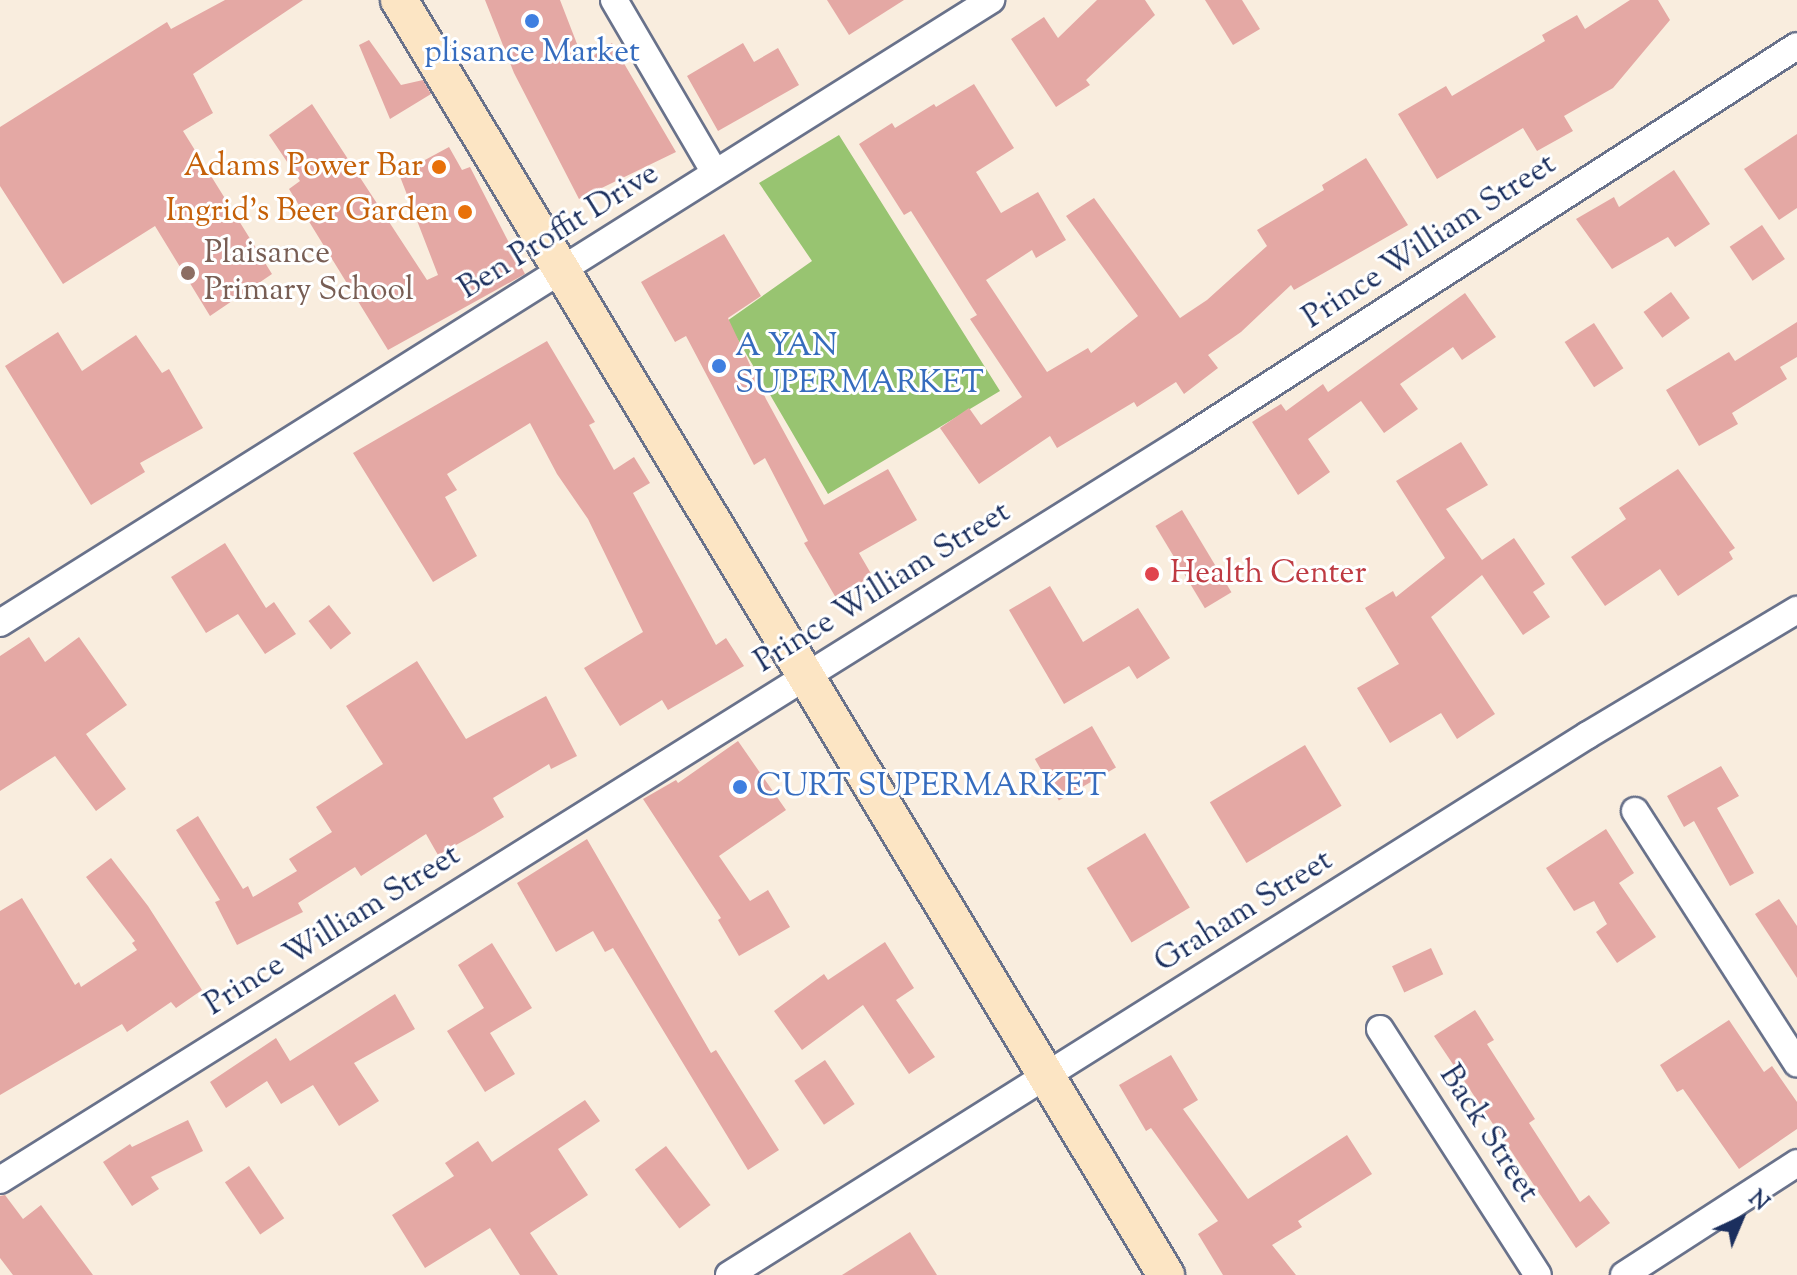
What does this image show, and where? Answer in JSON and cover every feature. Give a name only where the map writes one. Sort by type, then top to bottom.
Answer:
[{"type":"main road","points":[[399,0],[1166,1275]]},
{"type":"street","points":[[614,0],[715,173]]},
{"type":"street","name":"Ben Proffit Drive","points":[[0,623],[991,0]]},
{"type":"street","name":"Prince William Street","points":[[0,1180],[1186,439],[1797,46]]},
{"type":"street","name":"Graham Street","points":[[729,1275],[765,1266],[1046,1077],[1588,735],[1797,610]]},
{"type":"street","points":[[1635,811],[1797,1063]]},
{"type":"street","name":"Back Street","points":[[1380,1029],[1538,1275]]},
{"type":"street","points":[[1624,1275],[1797,1163]]},
{"type":"green space","points":[[839,135],[1000,391],[828,494],[727,321],[812,261],[759,183]]},
{"type":"building","points":[[225,0],[303,0],[193,74],[213,113],[183,131],[272,274],[210,316],[155,226],[63,284],[0,186],[0,127],[167,22],[171,29]]},
{"type":"building","points":[[485,0],[560,0],[584,62],[612,43],[676,152],[579,199],[514,73]]},
{"type":"building","points":[[827,0],[904,0],[849,35]]},
{"type":"building","points":[[1097,0],[1145,0],[1155,15],[1086,80],[1090,85],[1056,107],[1011,39],[1044,17],[1058,38]]},
{"type":"building","points":[[1205,0],[1242,0],[1260,29],[1233,45]]},
{"type":"building","points":[[1630,0],[1658,0],[1670,20],[1613,88],[1564,116],[1573,131],[1537,151],[1523,128],[1437,179],[1398,114],[1446,86],[1452,96],[1545,41],[1542,35],[1577,15],[1585,29]]},
{"type":"building","points":[[369,40],[401,85],[423,80],[431,94],[390,119],[359,45]]},
{"type":"building","points":[[743,43],[754,62],[778,48],[799,85],[718,131],[687,76]]},
{"type":"building","points":[[974,84],[1014,148],[976,172],[1001,213],[1038,192],[1066,240],[1036,258],[1032,250],[986,280],[1047,372],[1088,348],[1091,353],[1138,316],[1066,216],[1094,198],[1180,318],[1207,300],[1267,246],[1257,230],[1324,190],[1322,185],[1366,158],[1408,225],[1294,290],[1291,285],[1241,332],[1208,355],[1218,368],[1184,394],[1176,382],[1137,407],[1134,402],[1057,448],[1050,436],[979,484],[940,428],[969,408],[981,425],[1022,397],[970,319],[977,315],[911,211],[904,215],[859,144],[892,123],[895,128]]},
{"type":"building","points":[[312,104],[427,280],[438,275],[399,174],[449,147],[462,170],[470,167],[525,274],[388,350],[289,189],[300,181],[269,135]]},
{"type":"building","points":[[1797,134],[1797,208],[1779,220],[1744,169]]},
{"type":"building","points":[[1674,170],[1710,224],[1675,247],[1668,237],[1612,269],[1576,219],[1614,197],[1619,207]]},
{"type":"building","points":[[1762,225],[1785,259],[1753,281],[1730,247]]},
{"type":"building","points":[[724,234],[761,296],[728,318],[766,399],[824,505],[888,469],[917,520],[859,553],[873,577],[836,598],[804,543],[808,541],[765,458],[754,465],[686,336],[675,342],[641,282]]},
{"type":"building","points":[[1671,292],[1690,318],[1662,338],[1643,312]]},
{"type":"building","points":[[1465,293],[1496,337],[1462,360],[1453,347],[1400,384],[1418,409],[1384,433],[1361,401],[1308,439],[1330,472],[1298,495],[1252,422],[1281,404],[1286,411],[1323,384],[1328,392]]},
{"type":"building","points":[[1797,322],[1797,357],[1780,367],[1787,379],[1732,413],[1738,424],[1699,446],[1666,390],[1729,352],[1735,361]]},
{"type":"building","points":[[1594,323],[1623,368],[1594,387],[1565,342]]},
{"type":"building","points":[[58,332],[82,371],[136,335],[162,373],[169,369],[203,428],[140,463],[145,472],[91,505],[5,366]]},
{"type":"building","points":[[547,341],[595,422],[589,425],[614,470],[634,457],[650,483],[633,493],[716,645],[726,638],[744,666],[668,710],[662,700],[620,726],[584,668],[643,632],[588,519],[557,474],[530,423],[447,474],[457,490],[445,497],[477,556],[433,582],[353,453]]},
{"type":"building","points":[[1461,442],[1488,485],[1446,509],[1482,560],[1514,538],[1545,584],[1533,592],[1550,617],[1523,635],[1482,575],[1431,617],[1495,714],[1457,739],[1441,713],[1390,743],[1357,688],[1399,664],[1365,608],[1393,591],[1396,597],[1445,558],[1396,481]]},
{"type":"building","points":[[1678,469],[1735,548],[1729,552],[1733,559],[1678,596],[1660,569],[1605,606],[1571,557],[1626,519],[1619,508]]},
{"type":"building","points":[[1182,510],[1231,592],[1205,608],[1155,526]]},
{"type":"building","points":[[225,543],[266,608],[274,602],[296,634],[265,654],[238,614],[206,633],[171,577]]},
{"type":"building","points":[[1050,586],[1083,642],[1138,608],[1170,658],[1137,679],[1129,666],[1064,704],[1009,610]]},
{"type":"building","points":[[329,605],[351,633],[331,649],[309,621]]},
{"type":"building","points":[[29,637],[45,662],[79,637],[127,705],[86,734],[126,789],[96,811],[55,756],[0,791],[0,656]]},
{"type":"building","points":[[417,661],[466,739],[546,696],[577,756],[551,769],[549,764],[493,798],[504,817],[474,835],[438,855],[426,834],[361,876],[355,867],[298,903],[303,912],[237,945],[215,902],[220,900],[176,830],[198,816],[243,889],[248,886],[253,897],[297,871],[289,859],[332,832],[316,807],[383,764],[346,706]]},
{"type":"building","points":[[1092,726],[1116,768],[1059,801],[1035,759]]},
{"type":"building","points":[[738,741],[786,810],[719,856],[750,901],[768,890],[790,927],[739,956],[718,920],[721,918],[643,799],[676,780],[678,783]]},
{"type":"building","points":[[1305,745],[1342,806],[1246,863],[1210,802]]},
{"type":"building","points":[[1721,766],[1739,796],[1717,808],[1754,873],[1730,886],[1694,821],[1684,827],[1667,796]]},
{"type":"building","points":[[1606,829],[1634,873],[1619,883],[1656,937],[1617,963],[1596,932],[1607,924],[1594,901],[1574,911],[1546,868]]},
{"type":"building","points":[[1145,833],[1190,908],[1132,943],[1087,868]]},
{"type":"building","points":[[587,839],[711,1053],[716,1050],[779,1150],[748,1170],[613,948],[605,952],[593,931],[556,952],[517,883]]},
{"type":"building","points":[[111,858],[148,906],[202,990],[176,1008],[171,1002],[127,1032],[122,1024],[0,1095],[0,911],[22,898],[75,985],[79,982],[81,987],[137,950],[132,943],[135,941],[86,877]]},
{"type":"building","points":[[1779,899],[1797,926],[1797,978],[1755,914]]},
{"type":"building","points":[[885,942],[914,988],[896,1000],[935,1057],[909,1074],[863,1005],[802,1050],[774,1011],[824,974],[828,980]]},
{"type":"building","points":[[492,943],[532,1008],[490,1033],[515,1074],[485,1092],[447,1031],[484,1008],[458,965]]},
{"type":"building","points":[[1431,948],[1443,974],[1404,992],[1392,966]]},
{"type":"building","points":[[395,994],[415,1029],[354,1063],[379,1101],[339,1126],[313,1085],[281,1104],[267,1081],[226,1108],[210,1082],[276,1038],[290,1061]]},
{"type":"building","points":[[1475,1010],[1494,1040],[1487,1044],[1535,1119],[1529,1123],[1580,1202],[1589,1195],[1610,1223],[1576,1248],[1434,1036]]},
{"type":"building","points":[[1729,1020],[1764,1072],[1772,1066],[1797,1102],[1797,1129],[1739,1169],[1683,1089],[1677,1092],[1660,1065]]},
{"type":"building","points":[[1171,1055],[1198,1100],[1183,1109],[1248,1199],[1347,1135],[1372,1174],[1298,1221],[1302,1227],[1272,1245],[1296,1275],[1223,1275],[1198,1234],[1218,1221],[1151,1128],[1146,1131],[1119,1085]]},
{"type":"building","points":[[825,1060],[855,1104],[824,1125],[794,1081]]},
{"type":"building","points":[[585,1100],[600,1121],[558,1149],[588,1195],[530,1233],[558,1275],[520,1275],[490,1228],[425,1268],[392,1215],[454,1176],[445,1163],[478,1141],[492,1162]]},
{"type":"building","points":[[188,1120],[203,1151],[151,1177],[159,1189],[132,1206],[103,1162],[130,1144],[132,1147]]},
{"type":"building","points":[[666,1146],[711,1205],[679,1229],[635,1169]]},
{"type":"building","points":[[249,1166],[284,1218],[260,1234],[225,1182]]},
{"type":"building","points":[[5,1195],[23,1219],[41,1205],[93,1275],[13,1275],[0,1258],[0,1196]]},
{"type":"building","points":[[910,1232],[937,1275],[842,1275]]},
{"type":"place","name":"plisance Market","points":[[532,21]]},
{"type":"place","name":"Adams Power Bar","points":[[439,167]]},
{"type":"place","name":"Ingrid's Beer Garden","points":[[465,212]]},
{"type":"place","name":"Plaisance Primary School","points":[[188,273]]},
{"type":"place","name":"A YAN SUPERMARKET","points":[[719,366]]},
{"type":"place","name":"Health Center","points":[[1152,574]]},
{"type":"place","name":"CURT SUPERMARKET","points":[[740,787]]}]
